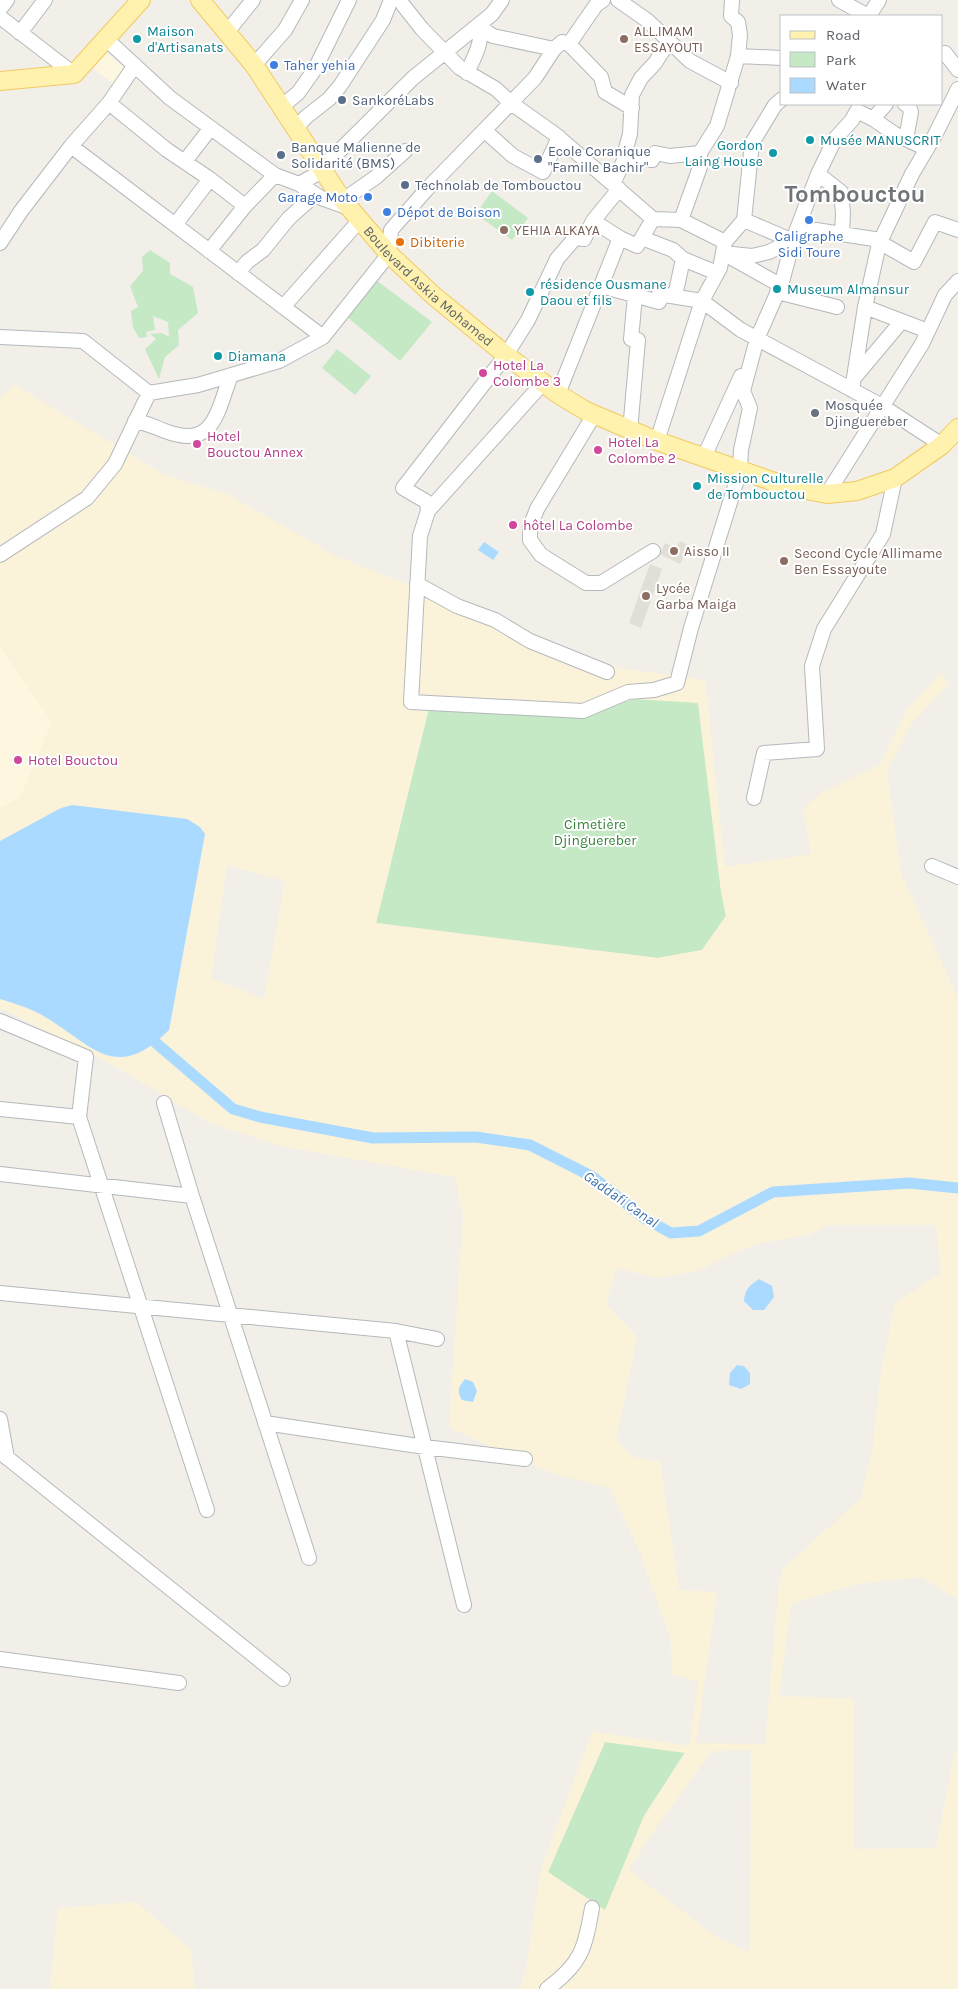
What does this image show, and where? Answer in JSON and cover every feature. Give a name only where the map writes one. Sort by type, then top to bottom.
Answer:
[{"type":"main road","points":[[0,81],[74,74],[141,0]]},
{"type":"main road","name":"Boulevard Askia Mohamed","points":[[200,0],[254,65],[280,107],[350,210],[388,254],[434,296],[506,355],[558,394],[594,415],[657,441],[786,486],[827,494],[858,491],[895,478],[942,445],[958,428]]},
{"type":"street","points":[[0,9],[7,0]]},
{"type":"street","points":[[20,32],[45,0]]},
{"type":"street","points":[[227,32],[253,0]]},
{"type":"street","points":[[254,65],[285,30],[302,0]]},
{"type":"street","points":[[280,107],[298,93],[315,69],[348,0]]},
{"type":"street","points":[[299,184],[315,175],[413,78],[492,14],[502,0]]},
{"type":"street","points":[[569,44],[596,5],[603,0]]},
{"type":"street","points":[[619,0],[648,21],[690,61],[731,82]]},
{"type":"street","points":[[681,220],[700,167],[700,153],[717,126],[738,56],[740,35],[738,22],[731,16],[732,0]]},
{"type":"street","points":[[839,0],[865,11],[879,0]]},
{"type":"street","points":[[295,129],[306,117],[329,100],[383,20],[400,2],[444,54],[467,73],[496,89],[511,103],[559,137],[653,219],[681,220],[724,248],[779,288],[837,307]]},
{"type":"street","points":[[0,17],[74,74]]},
{"type":"street","points":[[478,26],[493,36],[554,49]]},
{"type":"street","points":[[467,73],[480,42],[482,32],[478,26]]},
{"type":"street","points":[[105,38],[170,98],[275,175],[299,184],[315,194],[350,210]]},
{"type":"street","points":[[669,41],[655,63],[640,78],[632,95],[630,134],[625,152],[626,156],[616,187],[593,221],[584,239],[575,238],[557,260],[528,320],[506,355],[403,488],[427,502],[428,511],[420,536],[411,702],[583,711],[628,692],[654,690],[677,683],[691,628],[740,470],[741,450],[750,408],[743,390],[756,344]]},
{"type":"street","points":[[0,337],[83,341],[149,393],[198,385],[279,361],[323,337],[388,254],[391,230],[427,189],[535,78],[554,49],[562,42],[569,44],[601,77],[605,92],[632,108]]},
{"type":"street","points":[[948,51],[958,70]]},
{"type":"street","points":[[738,56],[780,58]]},
{"type":"street","points":[[0,243],[21,211],[71,146],[109,103],[135,65]]},
{"type":"street","points":[[853,384],[864,306],[880,241],[912,174],[958,89]]},
{"type":"street","points":[[657,441],[702,302],[720,268],[724,248],[744,220],[752,143],[775,105],[780,101]]},
{"type":"street","points":[[109,103],[154,140],[210,179],[244,206]]},
{"type":"street","points":[[873,119],[885,105]]},
{"type":"street","points":[[906,139],[911,112],[908,105]]},
{"type":"street","points":[[704,458],[756,344],[779,288],[793,241],[818,174],[835,139],[852,120],[855,107],[896,134],[927,149]]},
{"type":"street","points":[[185,161],[210,129]]},
{"type":"street","points":[[484,130],[514,156],[543,172],[559,137]]},
{"type":"street","points":[[71,146],[323,337]]},
{"type":"street","points":[[283,307],[350,210],[376,177],[405,151]]},
{"type":"street","points":[[626,156],[652,160],[655,154],[670,156],[700,153]]},
{"type":"street","points":[[818,174],[841,192],[843,212],[842,233]]},
{"type":"street","points":[[210,251],[244,206],[275,175]]},
{"type":"street","points":[[175,225],[210,179]]},
{"type":"street","points":[[238,272],[246,262],[263,250],[289,218],[315,194]]},
{"type":"street","points":[[593,221],[637,246],[653,219]]},
{"type":"street","points":[[744,220],[793,241]]},
{"type":"street","points":[[724,248],[752,256],[769,252],[806,233],[816,230],[863,236],[880,241],[914,262],[935,222],[958,230]]},
{"type":"street","points":[[558,394],[620,238]]},
{"type":"street","points":[[642,238],[673,250],[683,259],[717,273]]},
{"type":"street","points":[[675,296],[683,259]]},
{"type":"street","points":[[827,494],[922,344],[945,295],[958,280]]},
{"type":"street","points":[[601,286],[659,302],[659,294],[702,302],[741,330],[756,344],[853,384],[882,406],[942,445]]},
{"type":"street","points":[[630,431],[638,340],[631,339],[635,296]]},
{"type":"street","points":[[864,306],[928,331]]},
{"type":"street","points":[[853,384],[901,322]]},
{"type":"street","points":[[136,421],[150,424],[166,432],[195,436],[202,434],[211,426],[231,375]]},
{"type":"street","points":[[428,511],[543,383]]},
{"type":"street","points":[[0,555],[87,498],[115,464],[149,393]]},
{"type":"street","points":[[594,415],[537,509],[530,527],[530,540],[541,555],[586,583],[601,583],[653,552]]},
{"type":"street","points":[[754,798],[764,753],[817,749],[812,666],[824,628],[883,534],[895,478]]},
{"type":"street","points":[[417,584],[458,606],[495,620],[530,641],[606,672]]},
{"type":"street","points":[[932,866],[958,878]]},
{"type":"street","points":[[0,1021],[86,1057],[79,1117],[207,1510]]},
{"type":"street","points":[[164,1103],[308,1558]]},
{"type":"street","points":[[0,1109],[79,1117]]},
{"type":"street","points":[[0,1174],[192,1196]]},
{"type":"street","points":[[0,1293],[396,1331],[436,1339]]},
{"type":"street","points":[[396,1331],[464,1605]]},
{"type":"street","points":[[0,1419],[3,1455],[283,1679]]},
{"type":"street","points":[[265,1423],[424,1447],[525,1459]]},
{"type":"street","points":[[0,1659],[179,1683]]},
{"type":"street","points":[[547,1989],[564,1976],[577,1961],[587,1939],[592,1908]]},
{"type":"shaded area","points":[[103,50],[126,69],[113,84],[91,66]]},
{"type":"shaded area","name":"Aisso II","points":[[680,541],[690,546],[680,564],[660,554],[665,543],[676,548]]},
{"type":"shaded area","name":"Lycée Garba Maiga","points":[[650,564],[662,569],[641,628],[629,623]]},
{"type":"shaded area","name":"Hotel Bouctou","points":[[0,646],[52,722],[20,798],[0,808]]},
{"type":"green space","points":[[492,191],[528,218],[512,240],[476,214]]},
{"type":"green space","points":[[150,250],[170,263],[170,274],[193,287],[198,313],[178,330],[179,345],[165,357],[159,379],[145,349],[156,339],[150,334],[162,333],[169,337],[168,322],[153,316],[155,330],[146,332],[147,337],[139,338],[133,327],[131,311],[138,307],[130,286],[143,271],[142,257]]},
{"type":"green space","points":[[376,280],[432,322],[400,361],[347,317]]},
{"type":"green space","points":[[337,349],[371,376],[355,395],[322,368]]},
{"type":"green space","name":"Cimetière Djinguereber","points":[[634,699],[698,702],[721,891],[726,916],[702,950],[658,958],[376,923],[429,708],[579,715]]},
{"type":"green space","points":[[605,1742],[685,1752],[644,1816],[605,1911],[548,1872]]},
{"type":"sand","points":[[15,385],[163,474],[227,494],[336,556],[617,668],[705,680],[725,867],[811,854],[803,809],[820,793],[880,765],[907,709],[941,673],[949,683],[911,724],[887,771],[901,874],[958,998],[958,1599],[921,1577],[856,1584],[791,1604],[779,1696],[854,1699],[853,1849],[936,1848],[954,1755],[958,1748],[958,1989],[520,1989],[526,1969],[541,1869],[592,1732],[690,1746],[698,1681],[672,1674],[671,1641],[641,1555],[610,1488],[554,1474],[449,1428],[463,1215],[455,1177],[280,1146],[210,1123],[116,1067],[0,1009],[0,999],[31,1009],[105,1055],[169,1030],[205,834],[61,808],[0,841],[0,808],[20,798],[52,722],[0,645],[0,398]],"holes":[[[634,699],[698,703],[721,891],[726,916],[702,950],[657,958],[376,923],[429,708],[579,715]],[[227,865],[285,881],[264,999],[211,978]],[[828,1225],[936,1225],[941,1273],[895,1303],[880,1378],[873,1445],[861,1498],[783,1569],[779,1585],[765,1744],[696,1743],[717,1592],[679,1590],[660,1462],[634,1457],[616,1440],[637,1337],[608,1306],[607,1298],[617,1268],[656,1278],[697,1271],[755,1244],[809,1235]],[[605,1742],[685,1753],[644,1816],[605,1910],[548,1872]],[[751,1750],[750,1952],[716,1937],[629,1870],[648,1839],[712,1751]]]},
{"type":"sand","points":[[137,1902],[191,1950],[195,1989],[50,1989],[58,1908]]},
{"type":"water","points":[[484,542],[499,552],[493,560],[478,550]]},
{"type":"water","points":[[72,805],[187,819],[200,827],[205,834],[169,1030],[149,1047],[132,1055],[117,1057],[103,1054],[40,1014],[0,999],[0,841],[61,808]]},
{"type":"water","points":[[759,1279],[772,1286],[774,1297],[764,1310],[753,1310],[744,1301],[745,1293]]},
{"type":"water","points":[[737,1365],[744,1366],[750,1373],[750,1384],[741,1389],[729,1385],[730,1373]]},
{"type":"water","points":[[465,1379],[473,1382],[477,1391],[473,1402],[462,1400],[459,1394],[460,1387]]},
{"type":"waterway","name":"Gaddafi Canal","points":[[156,1043],[233,1109],[260,1117],[373,1138],[476,1137],[530,1145],[593,1177],[644,1218],[671,1233],[699,1231],[773,1192],[909,1183],[958,1188]]},
{"type":"place","name":"Maison d'Artisanats","points":[[137,39]]},
{"type":"place","name":"ALL.IMAM ESSAYOUTI","points":[[624,39]]},
{"type":"place","name":"Taher yehia","points":[[274,65]]},
{"type":"place","name":"SankoréLabs","points":[[342,100]]},
{"type":"place","name":"Musée MANUSCRIT","points":[[810,140]]},
{"type":"place","name":"Gordon Laing House","points":[[773,153]]},
{"type":"place","name":"Banque Malienne de Solidarité (BMS)","points":[[281,155]]},
{"type":"place","name":"Ecole Coranique \"Famille Bachir\"","points":[[538,159]]},
{"type":"place","name":"Technolab de Tombouctou","points":[[405,185]]},
{"type":"place","name":"Garage Moto","points":[[368,197]]},
{"type":"place","name":"Dépot de Boison","points":[[387,212]]},
{"type":"place","name":"Caligraphe Sidi Toure","points":[[809,220]]},
{"type":"place","name":"YEHIA ALKAYA","points":[[504,230]]},
{"type":"place","name":"Dibiterie","points":[[400,242]]},
{"type":"place","name":"Museum Almansur","points":[[777,289]]},
{"type":"place","name":"résidence Ousmane Daou et fils","points":[[530,292]]},
{"type":"place","name":"Diamana","points":[[218,356]]},
{"type":"place","name":"Hotel La Colombe 3","points":[[483,373]]},
{"type":"place","name":"Mosquée Djinguereber","points":[[815,413]]},
{"type":"place","name":"Hotel Bouctou Annex","points":[[197,444]]},
{"type":"place","name":"Hotel La Colombe 2","points":[[598,450]]},
{"type":"place","name":"Mission Culturelle de Tombouctou","points":[[697,486]]},
{"type":"place","name":"hôtel La Colombe","points":[[513,525]]},
{"type":"place","name":"Aisso II","points":[[674,551]]},
{"type":"place","name":"Second Cycle Allimame Ben Essayoute","points":[[784,561]]},
{"type":"place","name":"Lycée Garba Maiga","points":[[646,596]]},
{"type":"place","name":"Hotel Bouctou","points":[[18,760]]},
{"type":"district","name":"Tombouctou","points":[[855,194]]}]
